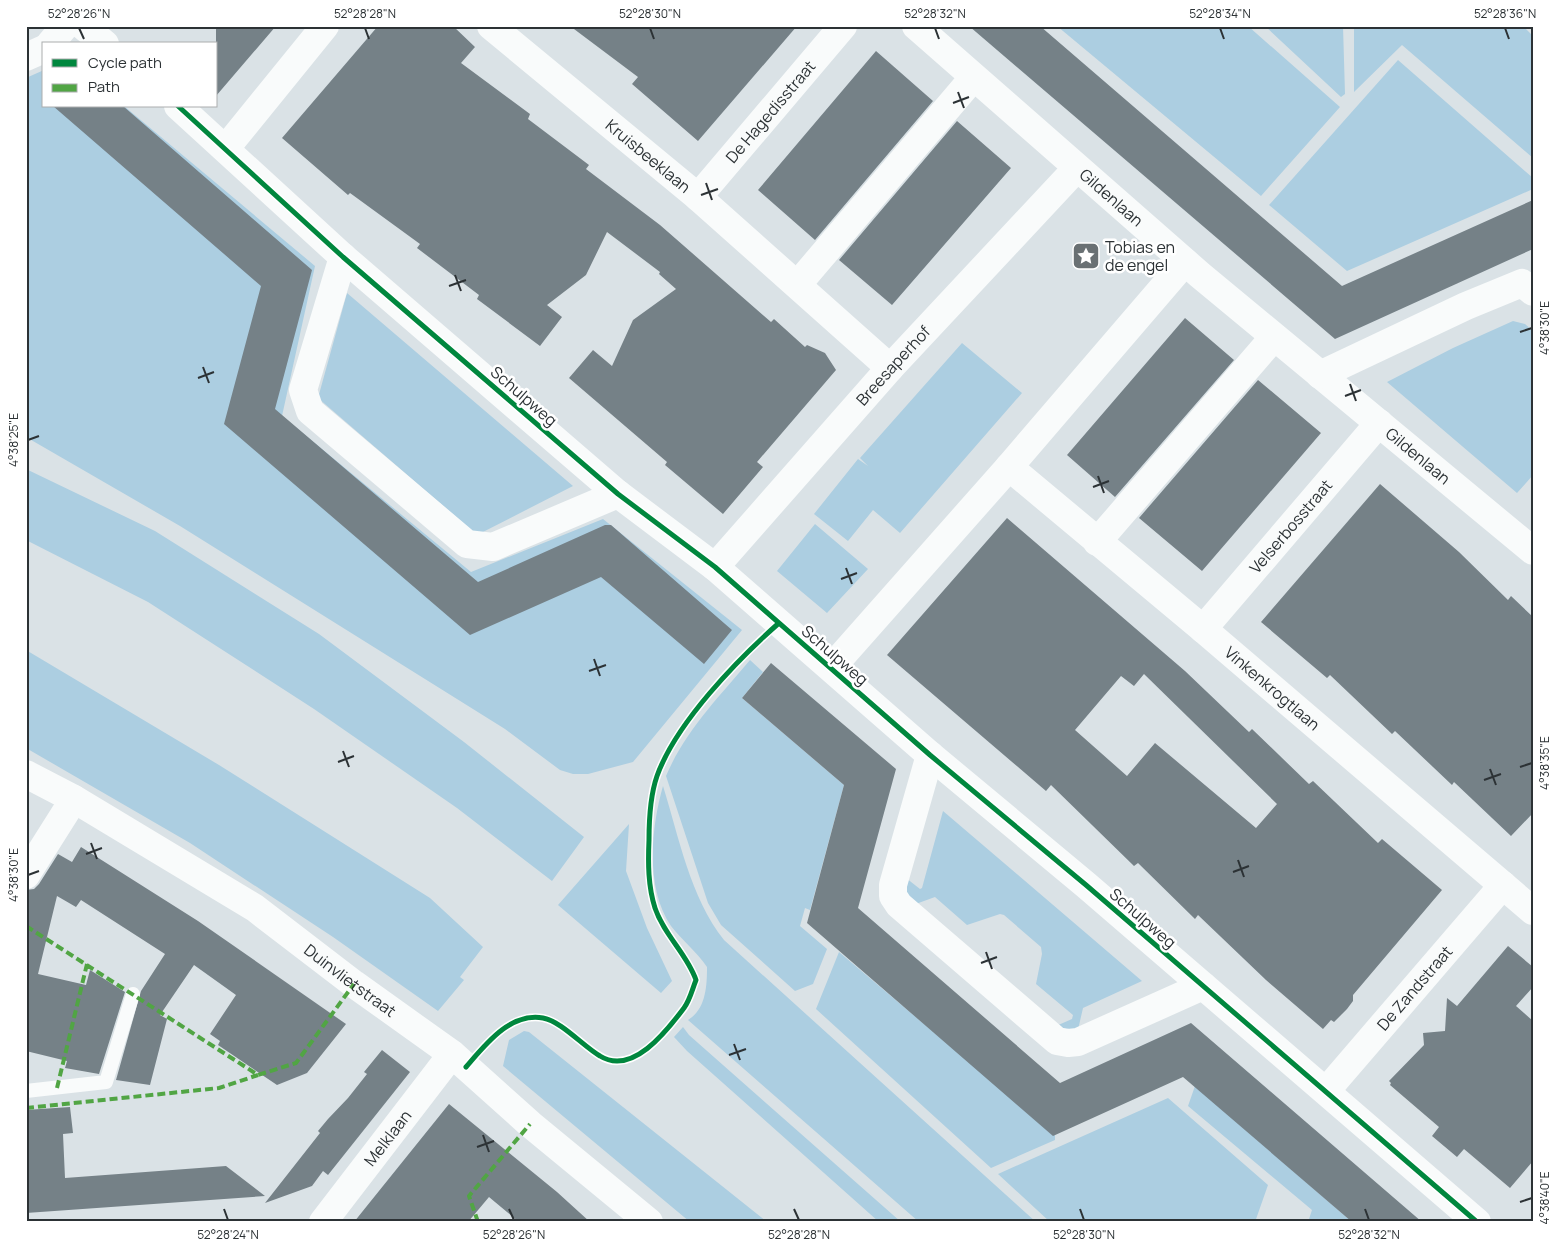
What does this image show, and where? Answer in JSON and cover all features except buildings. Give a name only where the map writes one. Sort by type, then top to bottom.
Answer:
[{"type":"street","points":[[52,42],[65,26]]},
{"type":"street","points":[[83,26],[103,42]]},
{"type":"street","points":[[226,148],[324,26]]},
{"type":"street","name":"Kruisbeeklaan","points":[[492,26],[698,197],[798,284],[890,368]]},
{"type":"street","name":"De Hagedisstraat","points":[[698,197],[843,26]]},
{"type":"street","name":"Gildenlaan","points":[[916,26],[947,37],[973,78],[1076,169],[1274,337],[1379,423],[1527,535]]},
{"type":"street","points":[[26,56],[42,49]]},
{"type":"street","points":[[798,284],[973,78]]},
{"type":"street","name":"Schulpweg","points":[[180,108],[343,257],[618,494],[715,567],[832,667],[930,755],[1086,885],[1477,1222]]},
{"type":"street","name":"Breesaperhof","points":[[715,567],[890,368],[1076,169]]},
{"type":"street","points":[[343,257],[303,390],[310,411],[467,544],[493,547],[618,494]]},
{"type":"street","points":[[832,667],[1009,468],[1185,262]]},
{"type":"street","points":[[1320,375],[1466,306],[1522,283],[1533,292]]},
{"type":"street","points":[[1097,542],[1274,337]]},
{"type":"street","name":"Velserbosstraat","points":[[1203,629],[1379,423]]},
{"type":"street","name":"Vinkenkrogtlaan","points":[[1009,468],[1203,629],[1533,911]]},
{"type":"street","points":[[930,755],[893,885],[894,896],[899,905],[1057,1041],[1078,1042],[1203,986]]},
{"type":"street","name":"Duinvlietstraat","points":[[26,774],[74,799],[255,908],[354,984],[452,1054],[530,1124],[649,1222]]},
{"type":"street","points":[[26,875],[74,799]]},
{"type":"street","name":"De Zandstraat","points":[[1326,1091],[1503,885]]},
{"type":"street","name":"Melklaan","points":[[323,1222],[452,1054]]},
{"type":"lane","points":[[26,1091],[106,1082],[133,994]]},
{"type":"shaded area","points":[[1057,26],[1248,26],[1340,107],[1261,196]]},
{"type":"shaded area","points":[[1265,26],[1343,26],[1345,94],[1341,97]]},
{"type":"shaded area","points":[[1354,26],[1523,26],[1533,36],[1533,158],[1402,45],[1354,92]]},
{"type":"shaded area","points":[[1398,60],[1533,178],[1533,189],[1347,271],[1269,205]]},
{"type":"shaded area","points":[[42,71],[42,108],[126,108],[315,266],[282,416],[471,572],[603,519],[742,630],[633,762],[588,774],[573,774],[560,770],[505,729],[180,526],[26,437],[26,78]]},
{"type":"shaded area","points":[[347,293],[573,486],[477,535],[318,398]]},
{"type":"shaded area","points":[[1513,321],[1525,324],[1533,331],[1533,475],[1517,493],[1387,382],[1453,348]]},
{"type":"shaded area","points":[[962,343],[1022,393],[900,533],[873,510],[848,541],[814,514],[858,459],[868,466],[860,458]]},
{"type":"shaded area","points":[[26,469],[155,531],[319,634],[464,742],[584,837],[552,881],[457,808],[314,709],[148,602],[26,540]]},
{"type":"shaded area","points":[[815,524],[868,569],[827,613],[777,571]]},
{"type":"shaded area","points":[[26,650],[219,765],[430,898],[483,947],[460,977],[464,980],[438,1011],[333,937],[190,843],[26,748]]},
{"type":"shaded area","points":[[750,660],[763,672],[742,698],[844,785],[810,910],[805,908],[800,926],[827,949],[813,984],[795,991],[721,925],[708,903],[666,776],[693,729]]},
{"type":"shaded area","points":[[663,786],[680,846],[694,886],[712,923],[724,940],[1036,1222],[919,1222],[688,1020],[699,1010],[702,1003],[707,982],[707,967],[671,926],[657,894],[654,876],[653,839]]},
{"type":"shaded area","points":[[943,811],[1142,981],[1083,1008],[1077,1034],[1056,1026],[1072,1019],[1073,1015],[1036,984],[1042,954],[1041,947],[1004,915],[1000,914],[967,925],[935,897],[913,905],[907,899],[906,878],[920,889],[922,888]]},
{"type":"shaded area","points":[[629,824],[626,871],[647,928],[672,981],[661,993],[558,905]]},
{"type":"shaded area","points":[[839,952],[1055,1135],[1055,1140],[991,1168],[816,1009]]},
{"type":"shaded area","points":[[683,1027],[689,1035],[901,1222],[879,1222],[687,1051],[674,1037]]},
{"type":"shaded area","points":[[524,1031],[529,1032],[767,1222],[690,1222],[503,1066],[509,1040]]},
{"type":"shaded area","points":[[1195,1086],[1352,1222],[1308,1222],[1312,1210],[1188,1106]]},
{"type":"shaded area","points":[[1168,1098],[1268,1185],[1255,1222],[1050,1222],[998,1174]]},
{"type":"marked path","points":[[26,926],[258,1075],[296,1063],[354,984]]},
{"type":"marked path","points":[[57,1088],[87,964]]},
{"type":"marked path","points":[[26,1108],[219,1088],[258,1075]]},
{"type":"marked path","points":[[478,1222],[469,1196],[530,1124]]},
{"type":"cycle path","points":[[180,108],[343,257],[618,494],[715,567],[930,755],[1086,885],[1477,1222]]},
{"type":"cycle path","points":[[466,1067],[499,1032],[509,1025],[531,1017],[550,1020],[600,1056],[612,1061],[624,1060],[636,1056],[658,1039],[684,1008],[696,980],[687,962],[664,927],[655,908],[650,883],[649,857],[651,800],[657,776],[666,756],[693,714],[727,674],[779,623]]},
{"type":"place","name":"Tobias en de engel","points":[[1086,256]]}]
